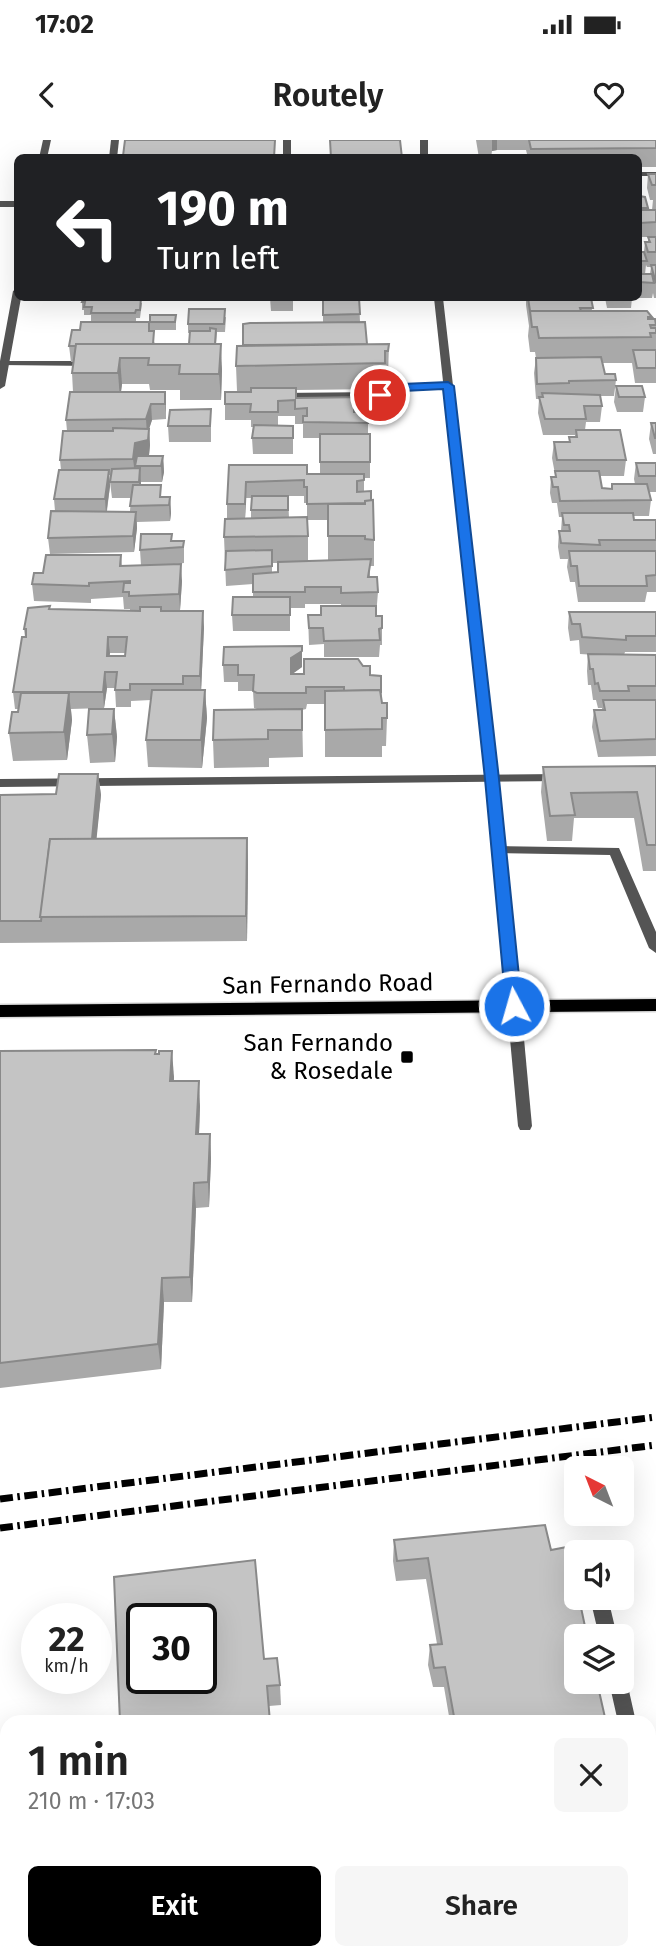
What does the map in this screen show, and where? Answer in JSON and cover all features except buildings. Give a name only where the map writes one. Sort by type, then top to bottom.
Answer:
[{"type":"main road","name":"San Fernando Road","points":[[0,1011],[656,1005]]},
{"type":"street","points":[[0,386],[16,301]]},
{"type":"street","points":[[438,301],[492,779],[525,1126]]},
{"type":"street","points":[[4,364],[102,365]]},
{"type":"street","points":[[263,396],[380,395],[402,388],[448,386]]},
{"type":"street","points":[[0,783],[575,778]]},
{"type":"street","points":[[499,850],[615,850],[656,948]]},
{"type":"street","points":[[621,1694],[625,1715]]},
{"type":"railway","points":[[0,1499],[656,1417]]},
{"type":"railway","points":[[0,1528],[656,1445]]},
{"type":"place","name":"San Fernando & Rosedale","points":[[407,1057]]},
{"type":"route","points":[[380,395],[402,388],[448,386],[492,779],[514,1006]]}]
